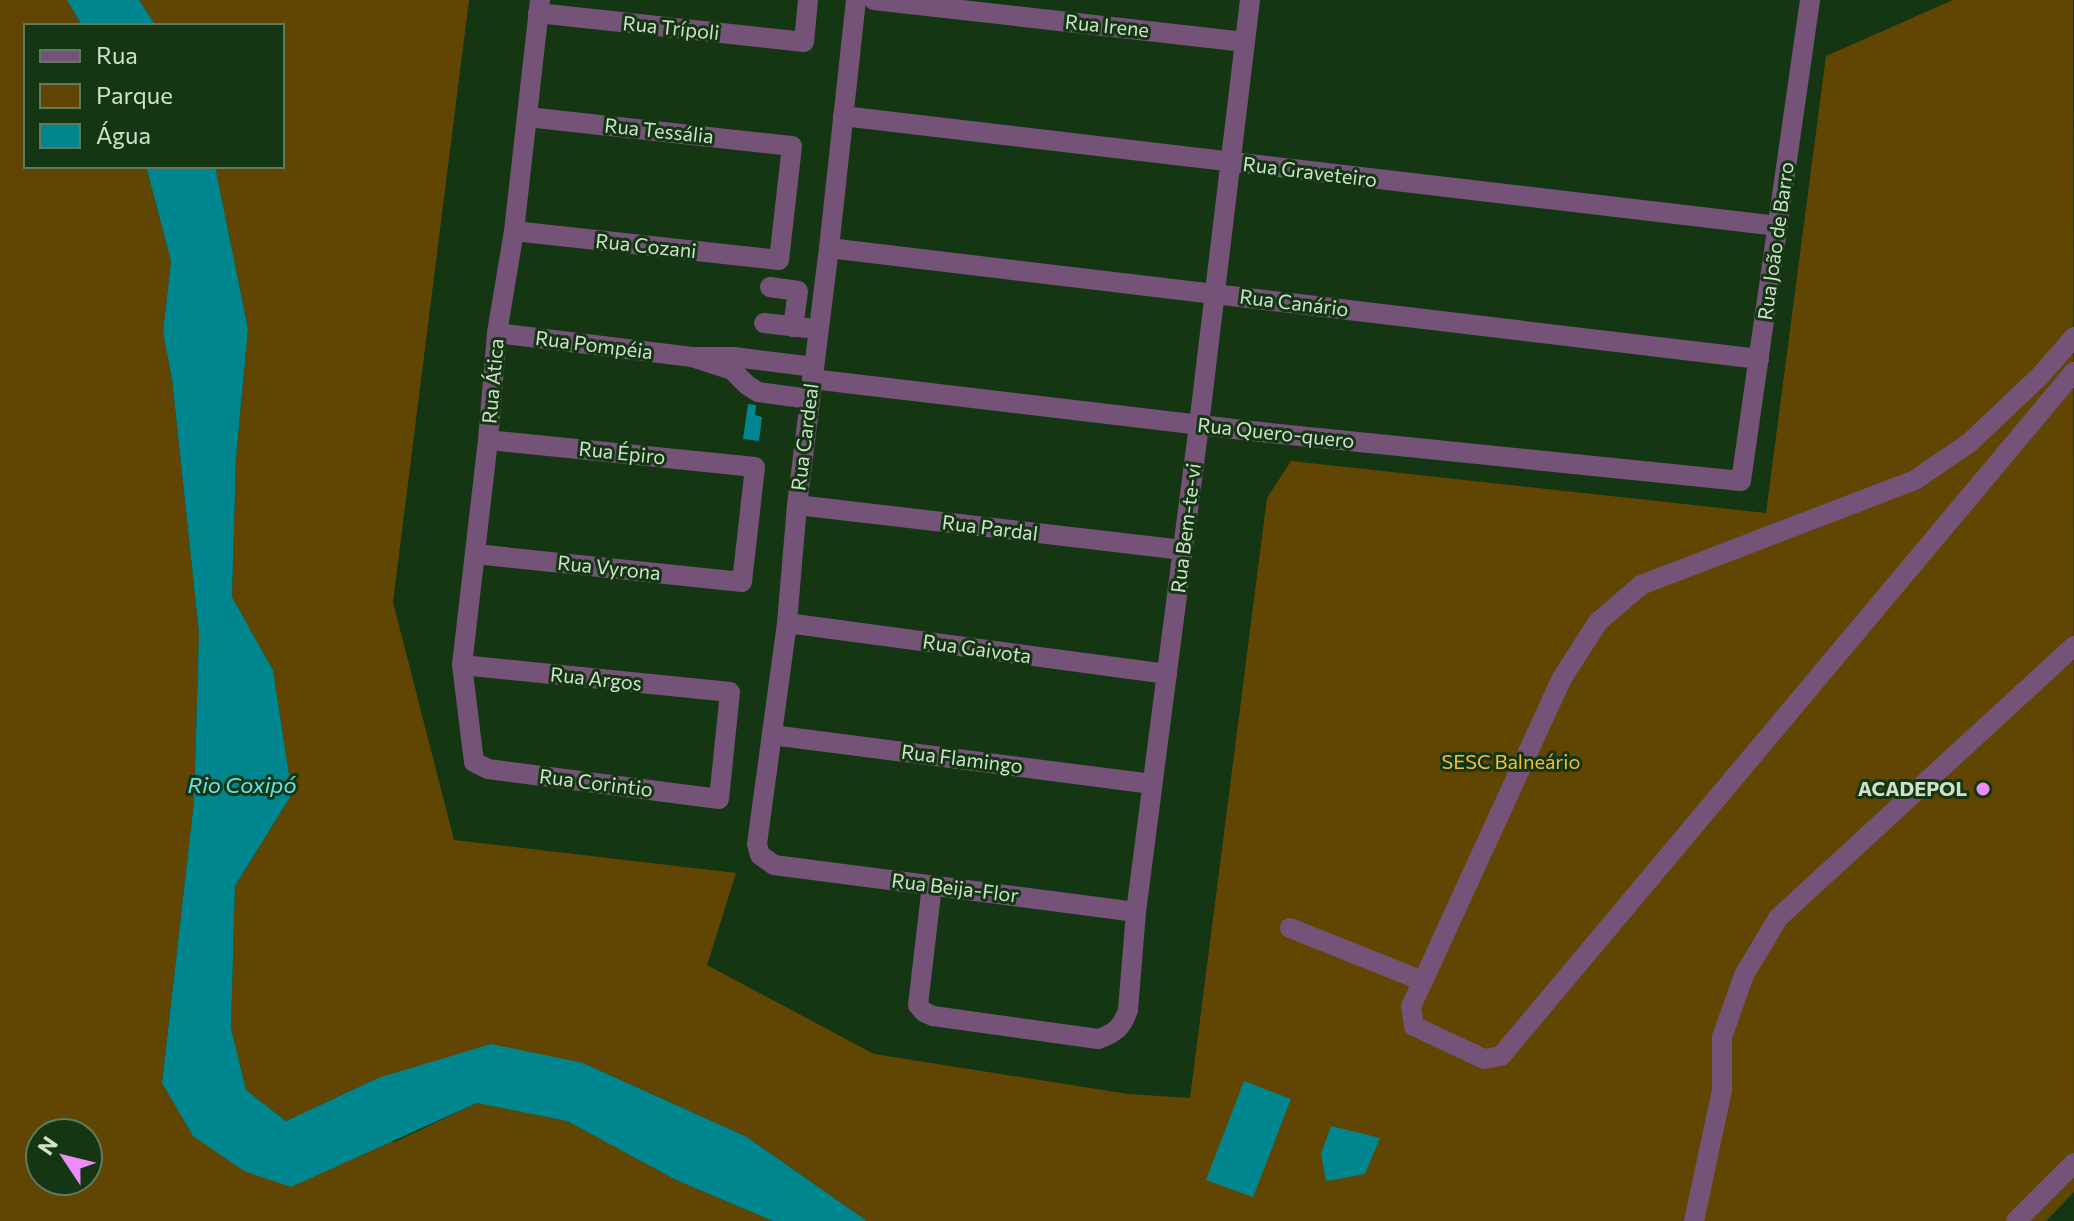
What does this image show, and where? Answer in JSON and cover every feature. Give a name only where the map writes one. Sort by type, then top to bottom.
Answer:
[{"type":"street","name":"Rua Trípoli","points":[[539,7],[804,42],[808,0]]},
{"type":"street","name":"Rua Cardeal","points":[[774,865],[760,855],[757,844],[787,623],[797,505],[856,0]]},
{"type":"street","name":"Rua Irene","points":[[874,0],[1245,42]]},
{"type":"street","name":"Rua Bem-te-vi","points":[[1136,912],[1250,0]]},
{"type":"street","name":"Rua João de Barro","points":[[1741,481],[1810,0]]},
{"type":"street","name":"Rua Ática","points":[[474,762],[462,665],[497,333],[514,231],[539,7]]},
{"type":"street","name":"Rua Graveteiro","points":[[843,116],[1778,226]]},
{"type":"street","name":"Rua Tessália","points":[[527,117],[792,146],[779,260]]},
{"type":"street","name":"Rua Cozani","points":[[514,231],[779,260]]},
{"type":"street","name":"Rua Canário","points":[[829,248],[1759,359]]},
{"type":"street","points":[[770,287],[798,291],[793,327]]},
{"type":"street","points":[[764,323],[819,330]]},
{"type":"street","name":"Rua Pompéia","points":[[497,333],[692,357],[739,358],[769,369],[812,378]]},
{"type":"street","points":[[2073,339],[2040,376],[1969,443],[1915,480],[1641,585],[1598,622],[1562,678],[1411,1006],[1414,1026],[1484,1059],[1501,1056],[2074,372]]},
{"type":"street","name":"Rua Pompéia","points":[[692,357],[732,370],[760,393],[812,378]]},
{"type":"street","name":"Rua Quero-quero","points":[[812,378],[1199,425],[1741,481]]},
{"type":"street","name":"Rua Épiro","points":[[488,440],[755,467],[742,582]]},
{"type":"street","points":[[1969,443],[1970,457],[1980,466],[1994,467]]},
{"type":"street","name":"Rua Pardal","points":[[797,505],[1183,550]]},
{"type":"street","name":"Rua Vyrona","points":[[475,554],[742,582]]},
{"type":"street","name":"Rua Gaivota","points":[[787,623],[1167,674]]},
{"type":"street","points":[[1694,1221],[1722,1090],[1722,1037],[1744,975],[1778,918],[2074,646]]},
{"type":"street","name":"Rua Argos","points":[[462,665],[730,692],[719,799]]},
{"type":"street","name":"Rua Flamingo","points":[[772,735],[1152,784]]},
{"type":"street","name":"Rua Corintio","points":[[474,762],[488,769],[719,799]]},
{"type":"street","name":"Rua Beija-Flor","points":[[774,865],[1136,912]]},
{"type":"street","points":[[932,885],[918,1005],[924,1012],[933,1016],[1098,1039],[1114,1034],[1123,1025],[1128,1010],[1136,912]]},
{"type":"street","points":[[1290,928],[1423,981]]},
{"type":"street","points":[[2016,1221],[2074,1163]]},
{"type":"green space","points":[[0,0],[67,0],[81,24],[24,24],[24,168],[147,168],[171,261],[163,332],[172,379],[199,633],[194,801],[162,1083],[193,1136],[395,1142],[477,1103],[567,1121],[676,1180],[773,1221],[0,1221]]},
{"type":"green space","name":"SESC Balneário","points":[[139,0],[469,0],[393,602],[454,840],[736,873],[707,965],[874,1054],[1128,1094],[1190,1098],[1267,498],[1291,461],[1766,513],[1826,56],[1953,0],[2073,0],[2074,1192],[2046,1221],[867,1221],[747,1137],[583,1063],[378,1078],[286,1121],[246,1090],[231,1028],[235,886],[292,794],[273,670],[232,597],[236,458],[248,329],[215,168],[284,168],[284,24],[155,24]]},
{"type":"water","points":[[67,0],[139,0],[155,24],[81,24]]},
{"type":"water","name":"Rio Coxipó","points":[[147,168],[215,168],[248,329],[236,458],[232,597],[273,670],[292,794],[235,886],[231,1028],[246,1090],[286,1121],[378,1078],[491,1044],[583,1063],[747,1137],[867,1221],[773,1221],[676,1180],[567,1121],[477,1103],[291,1187],[244,1171],[193,1136],[162,1083],[194,801],[199,633],[172,379],[163,332],[171,261]]},
{"type":"water","points":[[748,404],[756,405],[755,415],[762,417],[759,441],[743,439]]},
{"type":"water","points":[[1244,1081],[1291,1099],[1253,1197],[1206,1180]]},
{"type":"water","points":[[1331,1126],[1380,1138],[1365,1174],[1326,1181],[1321,1154]]},
{"type":"place","name":"ACADEPOL","points":[[1983,789]]}]
